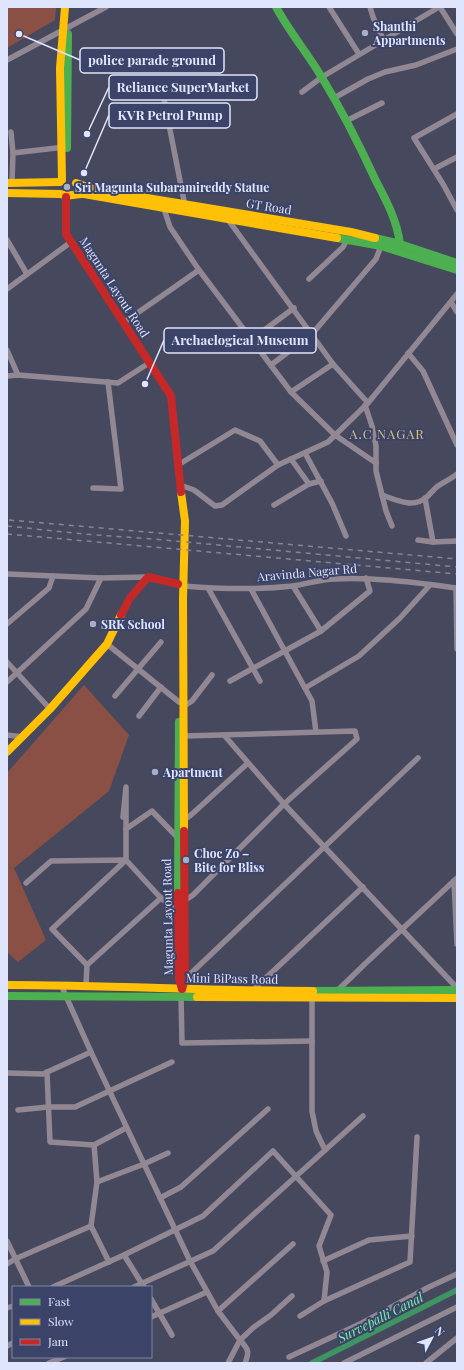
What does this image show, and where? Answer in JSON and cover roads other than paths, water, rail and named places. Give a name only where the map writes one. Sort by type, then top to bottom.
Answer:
[{"type":"main road","points":[[64,195],[59,188],[64,180],[65,7]]},
{"type":"main road","points":[[66,28],[70,7]]},
{"type":"main road","points":[[276,7],[334,98],[392,212],[400,233],[400,244]]},
{"type":"main road","points":[[10,182],[72,180],[76,183],[77,189],[75,194]]},
{"type":"main road","name":"GT Road","points":[[76,183],[93,189],[184,208],[351,232],[400,244],[457,263]]},
{"type":"main road","points":[[7,194],[64,195],[70,197],[75,194],[164,209],[184,208],[229,221],[381,246],[457,270]]},
{"type":"main road","name":"Magunta Layout Road","points":[[64,195],[66,234],[171,396],[182,502],[179,518],[182,704],[178,838],[179,979],[182,993]]},
{"type":"main road","points":[[7,752],[50,709],[107,644],[130,598],[148,577],[181,585]]},
{"type":"main road","name":"Magunta Layout Road","points":[[182,704],[185,736],[185,979],[182,993]]},
{"type":"main road","name":"Mini BiPass Road","points":[[7,985],[86,986],[182,993],[457,989]]},
{"type":"main road","points":[[7,996],[182,993],[312,997],[457,998]]},
{"type":"street","points":[[7,60],[106,7]]},
{"type":"street","points":[[329,7],[359,54]]},
{"type":"street","points":[[370,7],[383,39]]},
{"type":"street","points":[[302,92],[322,77],[383,39],[439,7],[457,34]]},
{"type":"street","points":[[334,98],[368,79],[385,72],[416,66],[457,49]]},
{"type":"street","points":[[162,89],[184,208]]},
{"type":"street","points":[[346,121],[382,103]]},
{"type":"street","points":[[457,114],[414,138],[434,169],[457,210]]},
{"type":"street","points":[[10,182],[13,153],[12,132]]},
{"type":"street","points":[[13,153],[64,147]]},
{"type":"street","points":[[434,169],[457,157]]},
{"type":"street","points":[[164,209],[170,227],[251,340],[291,392],[335,435],[376,463]]},
{"type":"street","points":[[229,221],[294,308],[333,364],[366,404],[376,446],[376,471],[386,511],[392,526]]},
{"type":"street","points":[[7,240],[27,274]]},
{"type":"street","points":[[309,279],[343,247],[347,240]]},
{"type":"street","points":[[7,289],[71,242]]},
{"type":"street","points":[[271,365],[312,334],[376,259],[381,246]]},
{"type":"street","points":[[123,323],[200,270]]},
{"type":"street","points":[[180,485],[194,490],[212,504],[218,506],[225,503],[278,465],[328,442],[366,404],[457,294]]},
{"type":"street","points":[[451,302],[457,312]]},
{"type":"street","points":[[251,340],[294,308]]},
{"type":"street","points":[[7,350],[18,376]]},
{"type":"street","points":[[408,353],[423,371],[457,445]]},
{"type":"street","points":[[7,376],[118,383],[149,363]]},
{"type":"street","points":[[291,392],[333,364]]},
{"type":"street","points":[[93,488],[121,489],[108,382]]},
{"type":"street","points":[[178,465],[235,430],[260,441],[278,465]]},
{"type":"street","points":[[305,453],[332,503],[346,536]]},
{"type":"street","points":[[291,459],[309,484]]},
{"type":"street","points":[[382,495],[406,504],[417,502],[426,498],[437,486],[451,479],[457,474]]},
{"type":"street","points":[[274,505],[309,484],[320,481]]},
{"type":"street","points":[[426,498],[433,542]]},
{"type":"street","points":[[418,540],[433,542],[457,541]]},
{"type":"street","points":[[7,574],[101,578],[148,577]]},
{"type":"street","points":[[7,624],[49,588],[53,576]]},
{"type":"street","points":[[7,682],[86,609],[101,578]]},
{"type":"street","name":"Aravinda Nagar Rd","points":[[181,585],[208,588],[251,589],[293,586],[334,578],[366,578],[457,588]]},
{"type":"street","points":[[230,680],[321,631],[370,591],[366,578]]},
{"type":"street","points":[[305,688],[359,656],[400,618],[430,585]]},
{"type":"street","points":[[293,586],[321,631]]},
{"type":"street","points":[[208,588],[260,681]]},
{"type":"street","points":[[457,588],[457,649]]},
{"type":"street","points":[[251,589],[312,701],[316,732]]},
{"type":"street","points":[[115,696],[161,642]]},
{"type":"street","points":[[107,644],[182,704],[192,701],[212,676]]},
{"type":"street","points":[[7,662],[50,709]]},
{"type":"street","points":[[140,716],[161,688]]},
{"type":"street","points":[[184,901],[193,895],[284,804],[357,740],[355,731],[185,736]]},
{"type":"street","points":[[7,735],[22,737]]},
{"type":"street","points":[[224,735],[284,804],[457,989]]},
{"type":"street","points":[[185,979],[418,758]]},
{"type":"street","points":[[184,820],[248,763]]},
{"type":"street","points":[[123,817],[126,787],[126,860],[161,898],[178,913]]},
{"type":"street","points":[[126,829],[152,811],[178,838]]},
{"type":"street","points":[[26,883],[51,861],[126,860]]},
{"type":"street","points":[[86,986],[86,965],[52,929],[126,860]]},
{"type":"street","points":[[338,990],[456,880]]},
{"type":"street","points":[[456,880],[457,944]]},
{"type":"street","points":[[252,991],[363,888]]},
{"type":"street","points":[[86,965],[161,898]]},
{"type":"street","points":[[61,985],[126,1128],[190,1261],[218,1311],[248,1349],[248,1355],[245,1363]]},
{"type":"street","points":[[182,993],[182,1043],[312,1041]]},
{"type":"street","points":[[312,997],[312,1111],[316,1131],[325,1150]]},
{"type":"street","points":[[7,1073],[43,1074],[91,1052]]},
{"type":"street","points":[[18,1110],[48,1107],[76,1107],[172,1062]]},
{"type":"street","points":[[47,1072],[50,1142],[94,1145],[126,1128]]},
{"type":"street","points":[[160,1198],[182,1187],[268,1109]]},
{"type":"street","points":[[124,1254],[143,1285],[213,1251],[296,1178],[363,1116]]},
{"type":"street","points":[[300,1316],[324,1301],[410,1262],[417,1137]]},
{"type":"street","points":[[94,1145],[97,1182],[92,1226],[109,1262]]},
{"type":"street","points":[[55,1286],[109,1262],[203,1216],[273,1151],[332,1216],[319,1246],[327,1272],[324,1301]]},
{"type":"street","points":[[97,1182],[168,1153]]},
{"type":"street","points":[[7,1264],[15,1259],[92,1226]]},
{"type":"street","points":[[323,1261],[369,1240],[412,1236]]},
{"type":"street","points":[[7,1241],[28,1286]]},
{"type":"street","points":[[218,1311],[293,1244]]},
{"type":"street","points":[[289,1357],[362,1323],[429,1287],[457,1274]]},
{"type":"street","points":[[152,1316],[207,1292]]},
{"type":"street","points":[[228,1363],[240,1340],[292,1296]]},
{"type":"street","points":[[152,1301],[172,1335]]},
{"type":"street","points":[[344,1363],[457,1307]]},
{"type":"street","points":[[426,1363],[457,1339]]},
{"type":"street","points":[[49,1363],[62,1359]]},
{"type":"waterway","name":"Survepalli Canal","points":[[312,1363],[457,1290]]},
{"type":"railway","points":[[9,520],[457,559]]},
{"type":"railway","points":[[7,526],[457,567]]},
{"type":"railway","points":[[7,534],[457,574]]},
{"type":"place","name":"Shanthi Appartments","points":[[365,33]]},
{"type":"place","name":"police parade ground","points":[[19,34]]},
{"type":"place","name":"Reliance SuperMarket","points":[[87,134]]},
{"type":"place","name":"KVR Petrol Pump","points":[[84,173]]},
{"type":"place","name":"Sri Magunta Subaramireddy Statue","points":[[67,187]]},
{"type":"place","name":"Archaelogical Museum","points":[[145,384]]},
{"type":"place","name":"SRK School","points":[[93,624]]},
{"type":"place","name":"Apartment","points":[[155,772]]},
{"type":"place","name":"Choc Zo – Bite for Bliss","points":[[186,860]]},
{"type":"district","name":"A.C NAGAR","points":[[387,433]]}]
